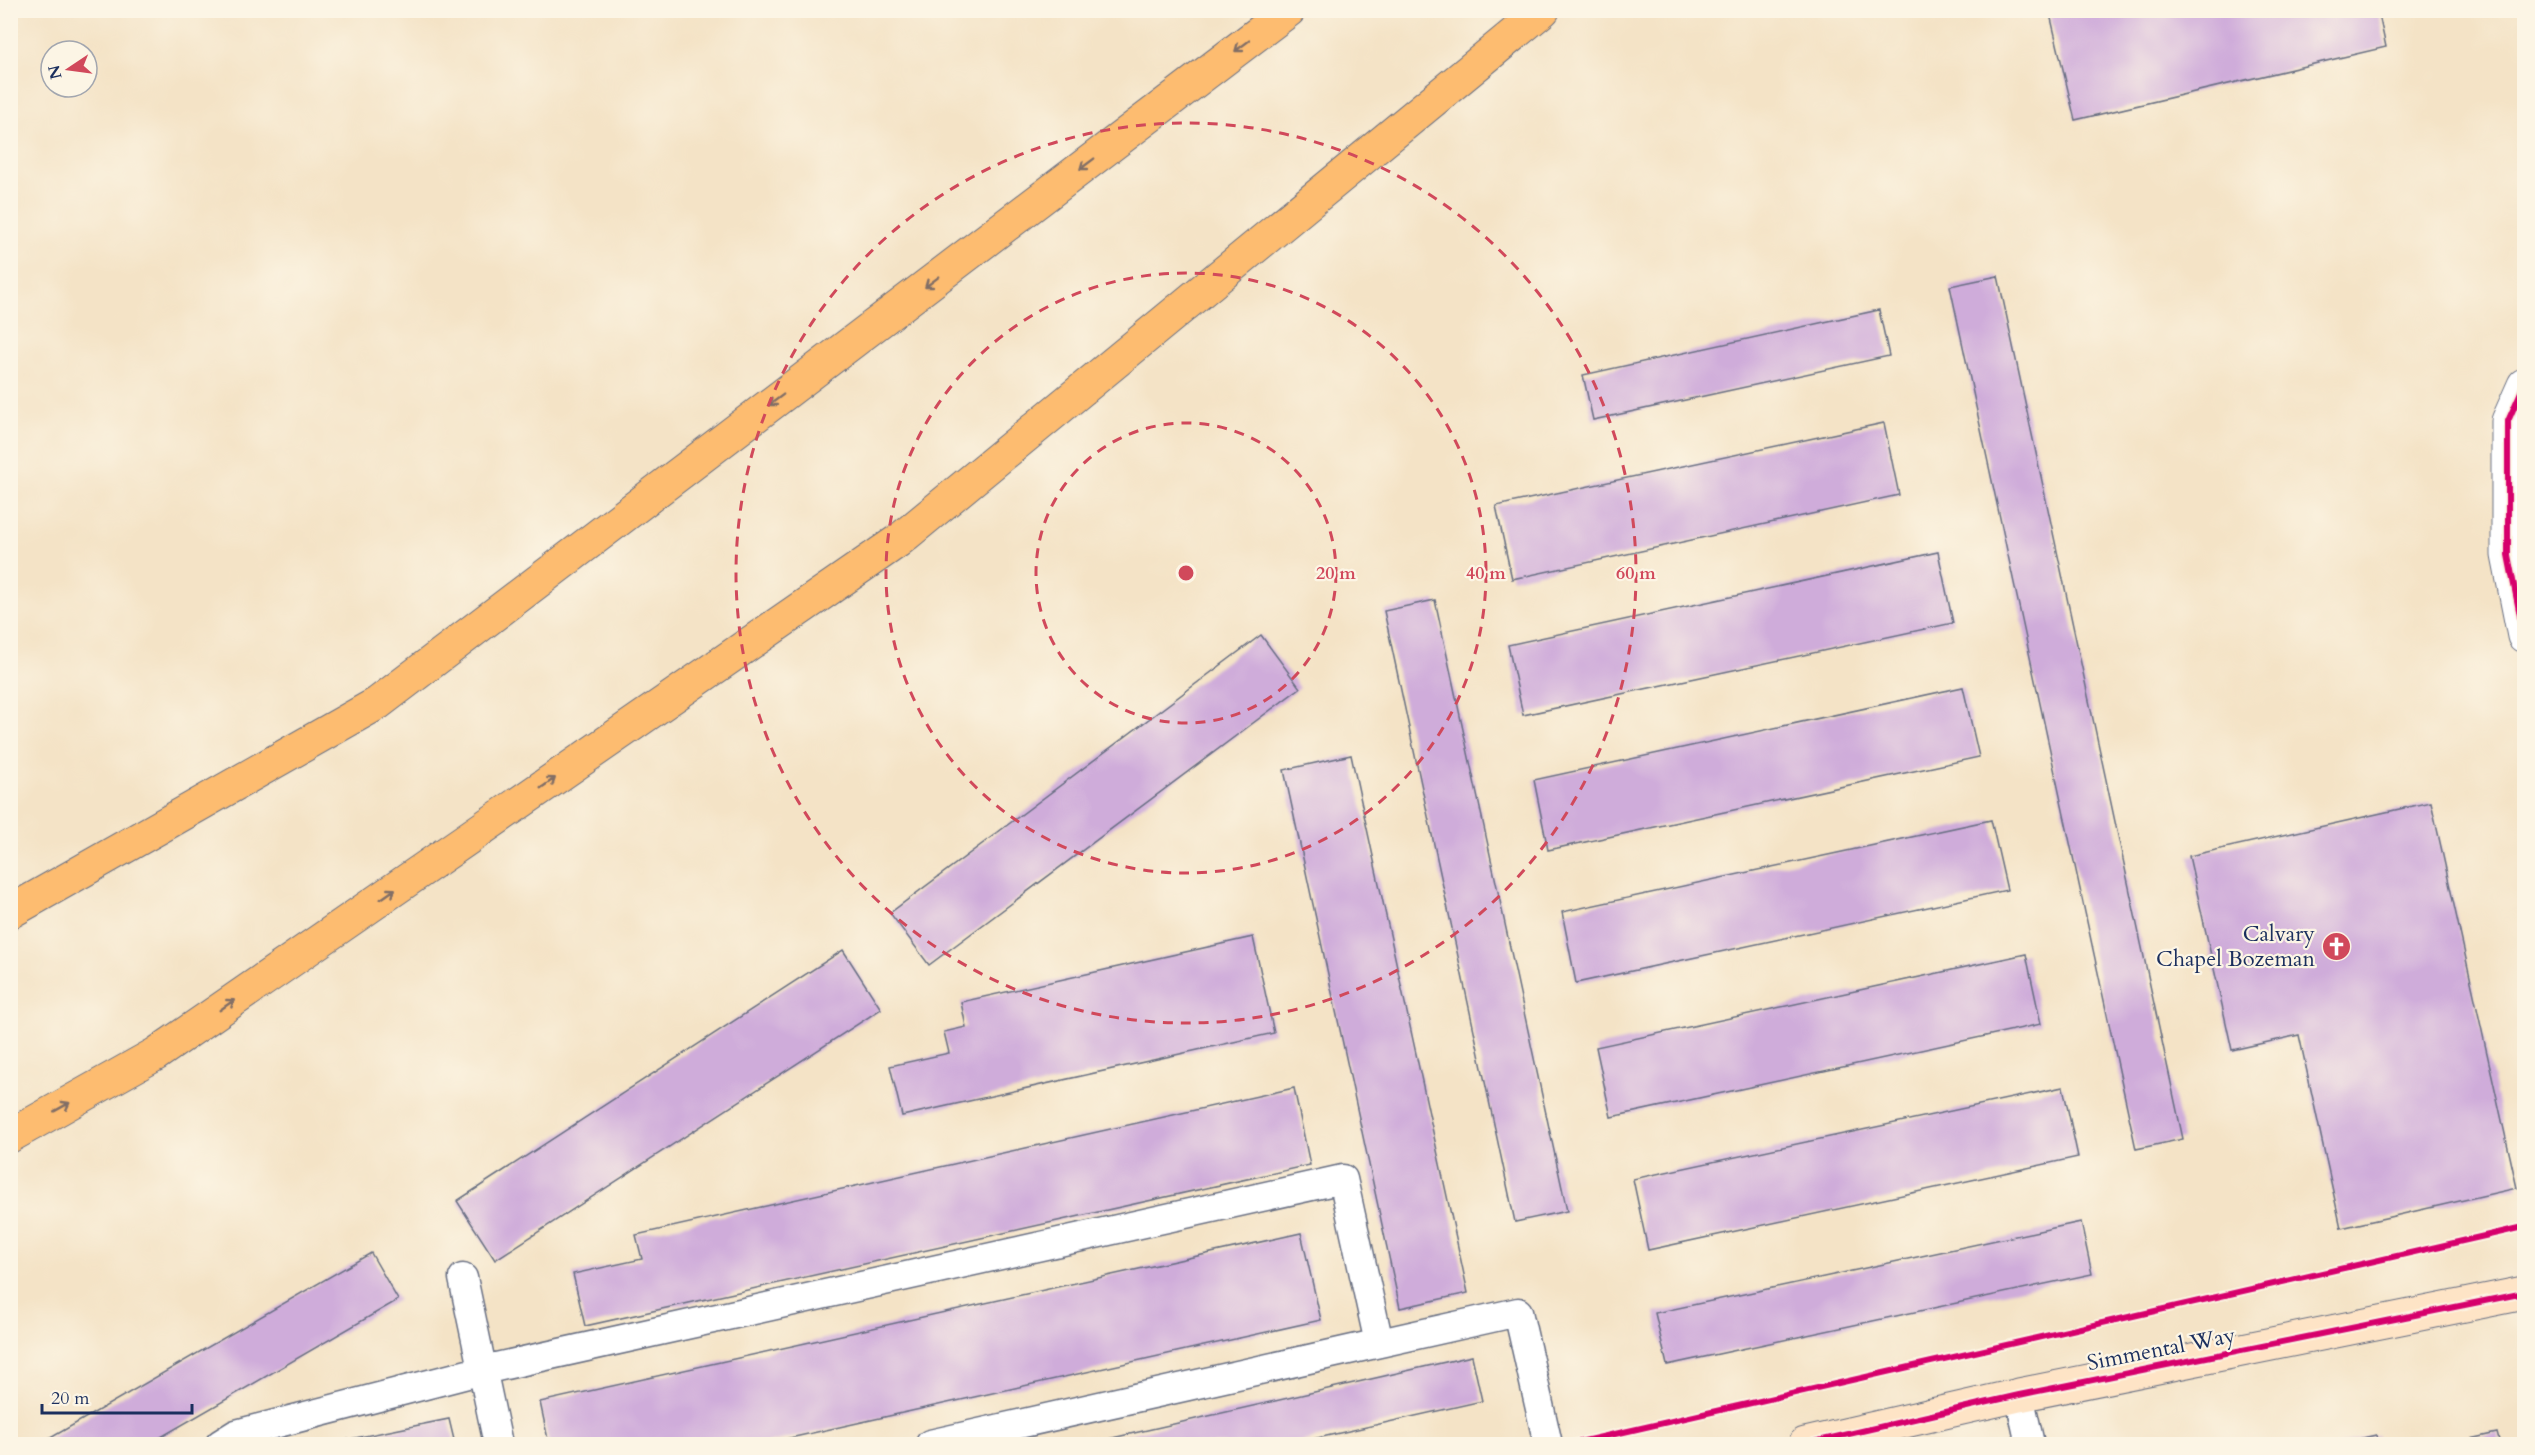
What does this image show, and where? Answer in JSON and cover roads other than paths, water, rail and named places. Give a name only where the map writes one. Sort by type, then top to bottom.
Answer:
[{"type":"highway","points":[[10,912],[378,703],[1289,10]]},
{"type":"highway","points":[[10,1136],[156,1054],[898,541],[1543,10]]},
{"type":"street","points":[[2524,385],[2508,421],[2508,555],[2524,636]]},
{"type":"street","name":"Simmental Way","points":[[1805,1444],[2019,1395],[2524,1293]]},
{"type":"lane","points":[[220,1444],[236,1434],[483,1370],[1343,1179],[1379,1343]]},
{"type":"lane","points":[[463,1278],[498,1444]]},
{"type":"lane","points":[[930,1444],[1518,1311],[1548,1444]]},
{"type":"lane","points":[[2019,1395],[2030,1444]]},
{"type":"place","name":"Calvary Chapel Bozeman","points":[[2336,946]]}]
